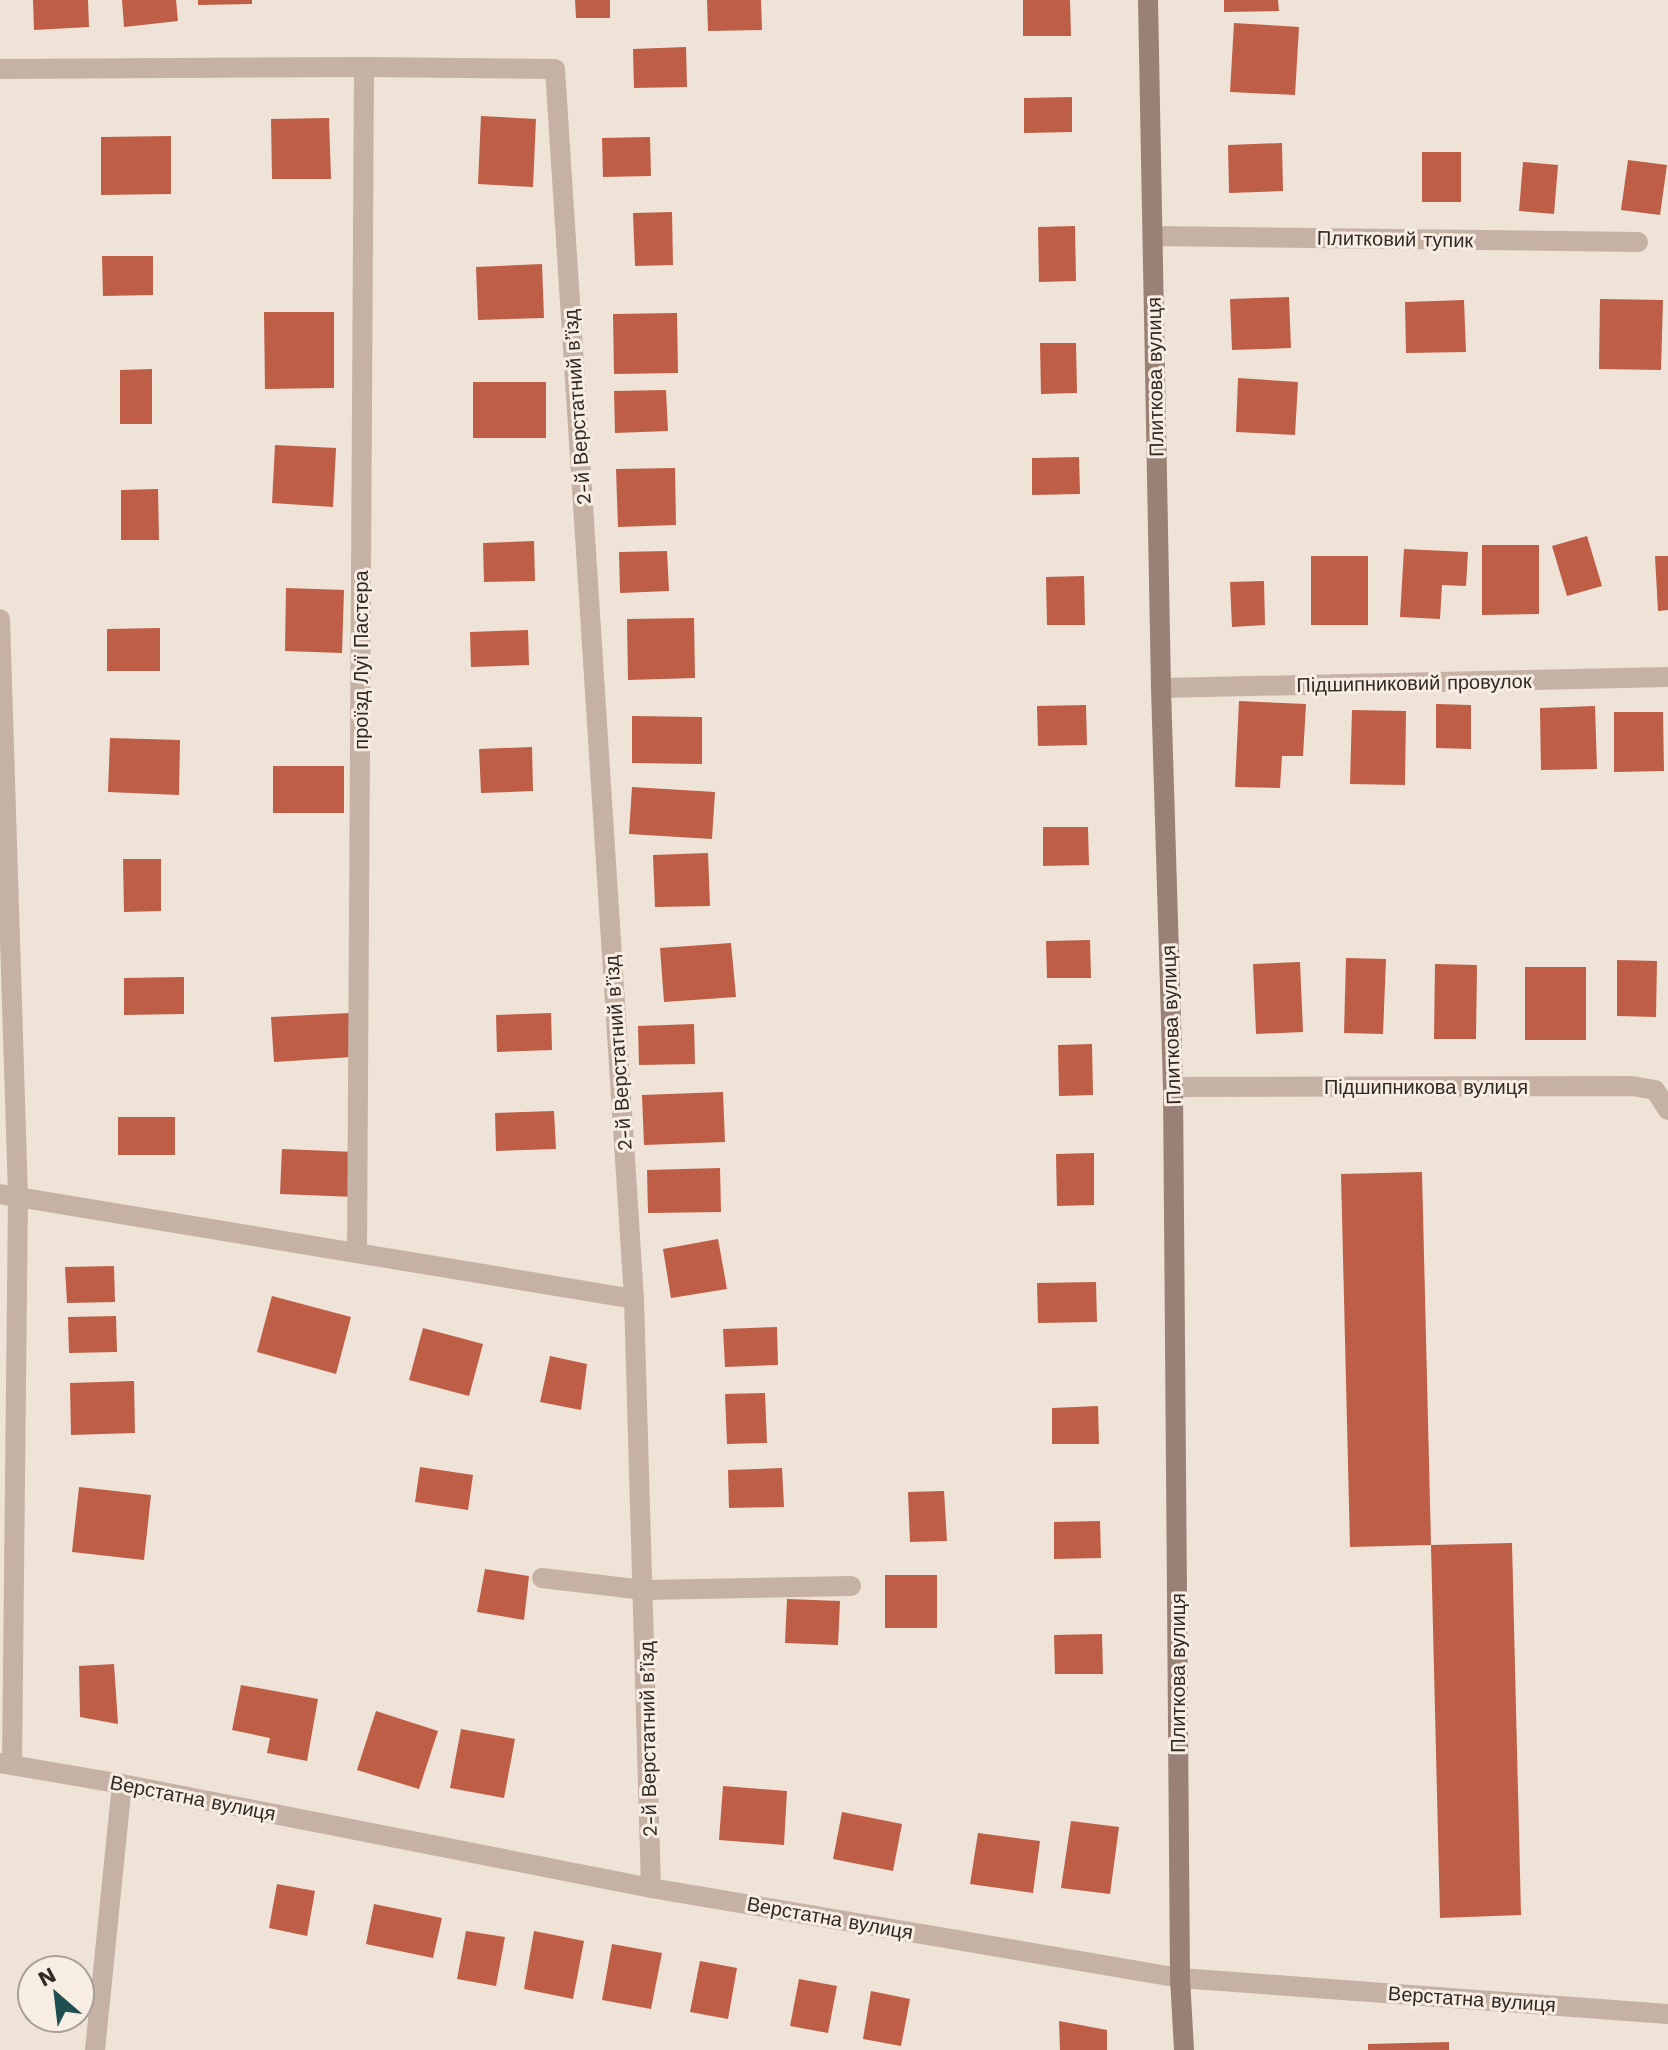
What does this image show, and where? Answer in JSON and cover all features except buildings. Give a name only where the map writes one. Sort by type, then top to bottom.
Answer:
[{"type":"street","name":"Плиткова вулиця","points":[[1148,0],[1161,688],[1173,1087],[1180,1978],[1184,2050]]},
{"type":"street","name":"проїзд Луї Пастера","points":[[357,1253],[364,67]]},
{"type":"street","name":"2-й Верстатний в’їзд","points":[[0,69],[555,69],[634,1299],[651,1888]]},
{"type":"street","name":"Плитковий тупик","points":[[1153,236],[1638,242]]},
{"type":"street","points":[[0,619],[9,1195],[6,1764]]},
{"type":"street","name":"Підшипниковий провулок","points":[[1161,688],[1668,677]]},
{"type":"street","name":"Підшипникова вулиця","points":[[1173,1087],[1632,1086],[1655,1090],[1668,1110]]},
{"type":"street","points":[[9,1195],[634,1299]]},
{"type":"street","points":[[542,1578],[644,1590],[851,1586]]},
{"type":"street","name":"Верстатна вулиця","points":[[6,1764],[651,1888],[1180,1978],[1668,2014]]},
{"type":"street","points":[[95,2050],[122,1784]]}]
